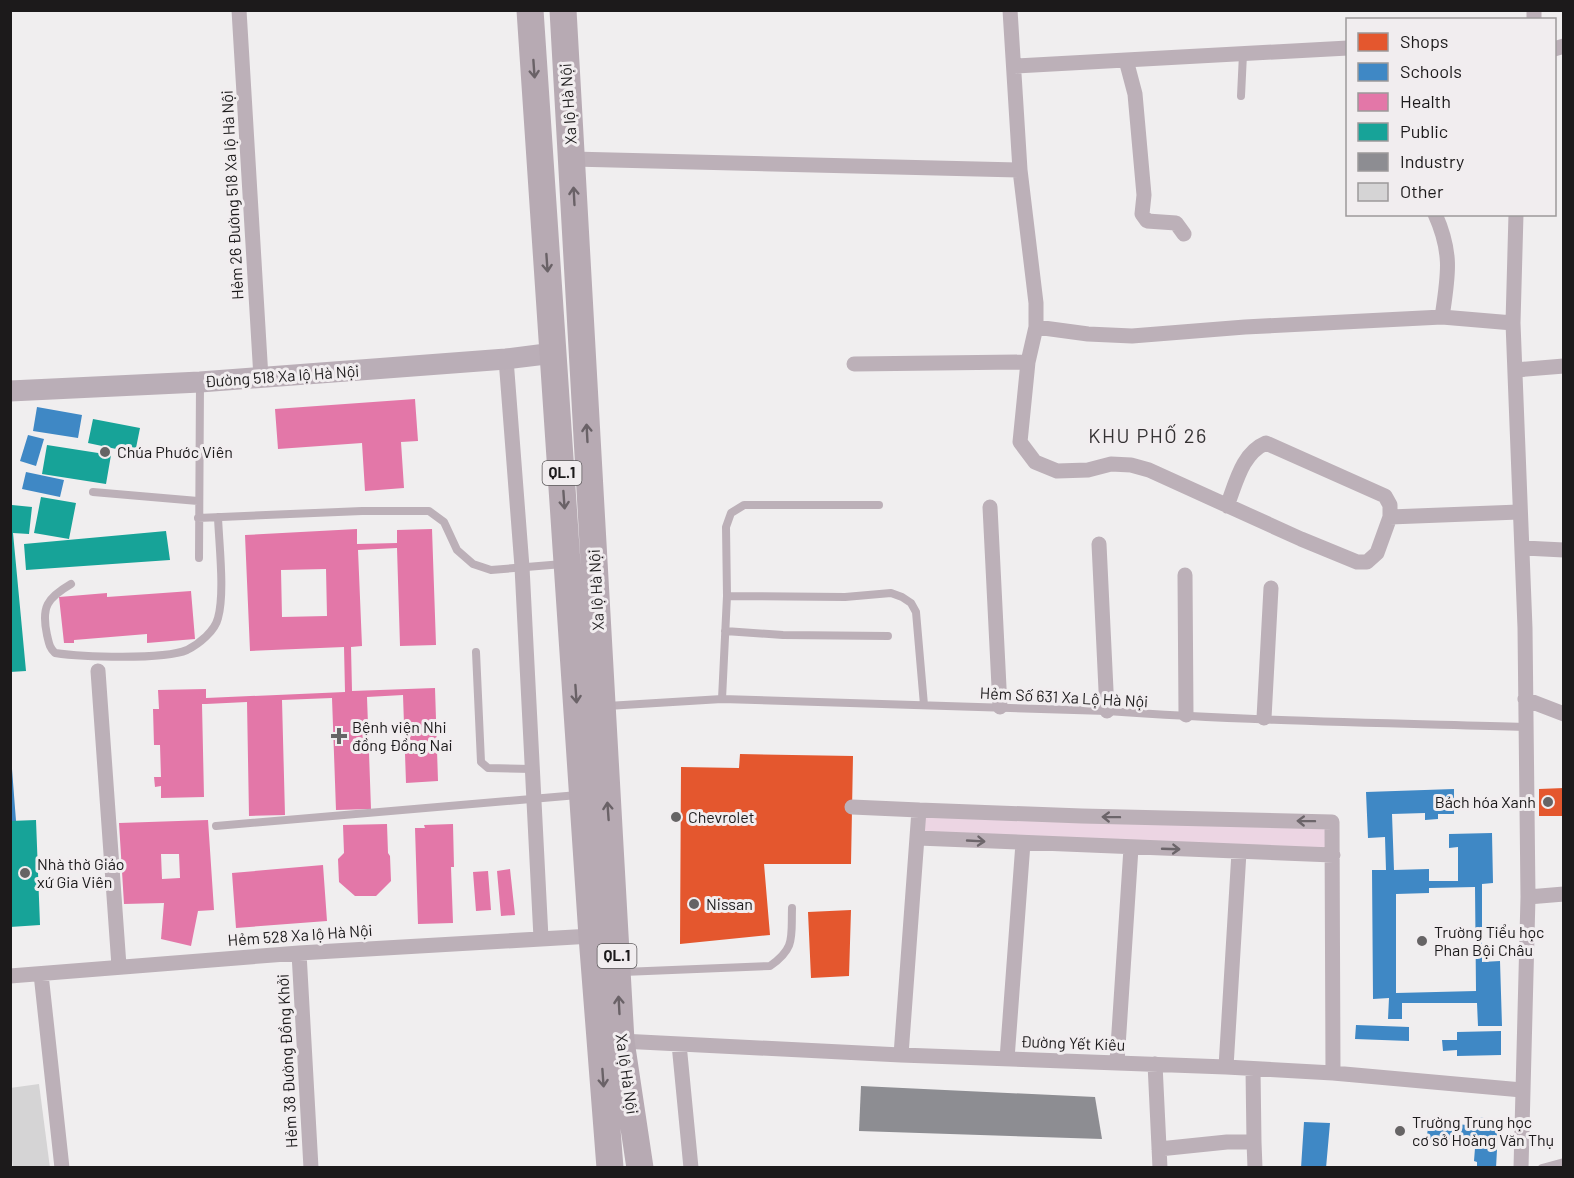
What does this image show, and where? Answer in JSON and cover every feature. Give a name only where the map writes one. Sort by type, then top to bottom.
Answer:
[{"type":"highway","name":"Xa lộ Hà Nội","points":[[530,10],[592,936],[610,1167]]},
{"type":"highway","name":"Xa lộ Hà Nội","points":[[563,10],[621,1041],[640,1167]]},
{"type":"street","name":"Hẻm 26 Đường 518 Xa lộ Hà Nội","points":[[239,10],[261,378]]},
{"type":"street","points":[[1010,10],[1020,170],[1036,303],[1036,327],[1028,362],[1020,442],[1035,462],[1057,471],[1088,470],[1111,464],[1131,465],[1149,470],[1227,506],[1357,562],[1367,562],[1377,553],[1390,517],[1390,505],[1385,496],[1266,443],[1255,448],[1245,461],[1227,506]]},
{"type":"street","points":[[1014,66],[1346,48]]},
{"type":"street","points":[[1126,60],[1135,94],[1144,195],[1142,214],[1147,221],[1176,223],[1184,234]]},
{"type":"street","points":[[572,159],[1020,170]]},
{"type":"street","points":[[1436,216],[1444,235],[1449,267],[1442,317]]},
{"type":"street","points":[[1516,216],[1513,323],[1525,628],[1528,897],[1521,1167]]},
{"type":"street","points":[[1036,327],[1088,334],[1132,336],[1245,327],[1442,317],[1513,323]]},
{"type":"street","name":"Đường 518 Xa lộ Hà Nội","points":[[10,391],[261,378],[506,359],[554,353]]},
{"type":"street","points":[[506,359],[522,567],[541,938]]},
{"type":"street","points":[[854,364],[1028,362]]},
{"type":"street","points":[[1515,370],[1563,366]]},
{"type":"street","points":[[990,507],[1000,707]]},
{"type":"street","points":[[1390,517],[1519,512]]},
{"type":"street","points":[[1099,544],[1107,711]]},
{"type":"street","points":[[1522,548],[1563,550]]},
{"type":"street","points":[[1185,575],[1185,715]]},
{"type":"street","points":[[1264,718],[1271,588]]},
{"type":"street","points":[[98,672],[119,966]]},
{"type":"street","points":[[1525,699],[1563,714]]},
{"type":"street","points":[[852,807],[1082,816],[1332,822],[1333,1074]]},
{"type":"street","points":[[901,1055],[919,810]]},
{"type":"street","points":[[918,838],[1333,855]]},
{"type":"street","points":[[1007,1059],[1023,843]]},
{"type":"street","points":[[1117,1062],[1131,848]]},
{"type":"street","points":[[1226,1067],[1239,852]]},
{"type":"street","points":[[1528,897],[1563,894]]},
{"type":"street","name":"Hẻm 528 Xa lộ Hà Nội","points":[[10,976],[299,953],[592,936]]},
{"type":"street","name":"Hẻm 38 Đường Đồng Khởi","points":[[299,953],[311,1167]]},
{"type":"street","points":[[41,974],[62,1167]]},
{"type":"street","name":"Đường Yết Kiêu","points":[[621,1041],[901,1055],[1226,1067],[1522,1090]]},
{"type":"street","points":[[679,1044],[691,1167]]},
{"type":"street","points":[[1155,1064],[1160,1167]]},
{"type":"street","points":[[1253,1069],[1255,1167]]},
{"type":"street","points":[[1159,1149],[1254,1142]]},
{"type":"lane","points":[[1241,96],[1243,54]]},
{"type":"lane","points":[[199,558],[201,382]]},
{"type":"lane","points":[[93,492],[198,501]]},
{"type":"lane","points":[[722,699],[727,596],[726,527],[732,513],[744,505],[879,505]]},
{"type":"lane","points":[[198,518],[362,511],[429,511],[444,522],[457,550],[473,564],[491,570],[568,564]]},
{"type":"lane","points":[[71,584],[55,594],[46,607],[44,619],[50,648],[55,653],[112,657],[185,651],[204,639],[218,620],[221,587],[218,517]]},
{"type":"lane","points":[[727,596],[845,597],[891,594],[902,597],[911,603],[916,612],[924,705]]},
{"type":"lane","points":[[725,631],[888,636]]},
{"type":"lane","points":[[476,652],[482,762],[488,768],[532,769]]},
{"type":"lane","name":"Hẻm Số 631 Xa Lộ Hà Nội","points":[[603,706],[722,699],[1525,727]]},
{"type":"lane","points":[[216,826],[583,795]]},
{"type":"lane","points":[[618,972],[770,966],[783,956],[791,944],[792,908]]},
{"type":"lane","points":[[1542,1167],[1563,1162]]},
{"type":"shaded area","points":[[924,816],[1327,827],[1328,849],[923,833]]},
{"type":"building: Shops","points":[[740,754],[853,756],[851,864],[764,864],[770,935],[680,944],[681,767],[739,768]]},
{"type":"building: Shops","name":"Bách hóa Xanh","points":[[1564,788],[1564,816],[1539,816],[1539,789]]},
{"type":"building: Shops","points":[[851,910],[849,976],[811,978],[808,912]]},
{"type":"building: Schools","points":[[37,407],[82,415],[78,438],[33,431]]},
{"type":"building: Schools","points":[[28,435],[44,439],[36,466],[20,461]]},
{"type":"building: Schools","points":[[26,472],[64,480],[60,497],[22,489]]},
{"type":"building: Schools","points":[[10,769],[12,769],[16,821],[10,821]]},
{"type":"building: Schools","points":[[1454,789],[1454,814],[1438,814],[1438,819],[1425,820],[1425,813],[1392,814],[1394,870],[1429,869],[1429,881],[1458,881],[1458,847],[1449,848],[1449,834],[1492,833],[1493,883],[1482,884],[1482,962],[1500,961],[1502,1026],[1478,1026],[1477,1003],[1402,1003],[1402,1019],[1388,1019],[1389,998],[1373,999],[1372,870],[1386,870],[1385,837],[1368,838],[1366,792]],"holes":[[[1475,887],[1476,991],[1396,993],[1396,894],[1429,893],[1429,888]]]},
{"type":"building: Schools","points":[[1356,1025],[1409,1027],[1409,1041],[1355,1039]]},
{"type":"building: Schools","points":[[1501,1031],[1501,1055],[1457,1056],[1457,1050],[1443,1051],[1442,1040],[1457,1040],[1457,1032]]},
{"type":"building: Schools","points":[[1478,1117],[1492,1119],[1498,1131],[1496,1168],[1477,1168],[1477,1162],[1474,1161],[1475,1148],[1426,1142],[1429,1121],[1476,1126]]},
{"type":"building: Schools","points":[[1304,1122],[1330,1123],[1326,1168],[1301,1168]]},
{"type":"building: Health","points":[[415,399],[418,441],[401,442],[404,488],[365,491],[362,443],[278,449],[275,409]]},
{"type":"building: Health","points":[[357,529],[357,544],[397,543],[397,530],[432,529],[436,645],[400,646],[397,548],[358,550],[362,646],[351,647],[352,691],[435,688],[438,781],[406,783],[403,695],[367,697],[371,809],[336,810],[332,698],[282,700],[285,815],[249,816],[247,702],[202,704],[204,797],[161,798],[161,786],[155,787],[154,777],[161,777],[160,745],[154,745],[153,709],[159,709],[158,690],[206,689],[206,698],[345,692],[344,647],[250,651],[245,535]],"holes":[[[326,569],[327,616],[282,617],[281,570]]]},
{"type":"building: Health","points":[[191,591],[195,639],[147,643],[147,634],[74,640],[74,643],[64,643],[59,597],[107,593],[107,597]]},
{"type":"building: Health","points":[[208,820],[214,910],[198,911],[191,946],[161,939],[164,903],[124,904],[119,823]],"holes":[[[161,854],[179,854],[180,878],[162,879]]]},
{"type":"building: Health","points":[[387,824],[391,881],[376,896],[355,896],[339,882],[338,859],[344,853],[343,825]]},
{"type":"building: Health","points":[[453,824],[454,867],[451,867],[453,923],[418,924],[415,828],[425,828],[424,825]]},
{"type":"building: Health","points":[[323,865],[327,921],[236,928],[232,873]]},
{"type":"building: Health","points":[[510,869],[515,915],[501,916],[497,871]]},
{"type":"building: Health","points":[[488,871],[491,910],[476,911],[473,872]]},
{"type":"building: Public","points":[[93,419],[140,428],[135,453],[88,443]]},
{"type":"building: Public","points":[[47,445],[111,455],[106,484],[42,474]]},
{"type":"building: Public","points":[[41,497],[76,503],[69,539],[34,533]]},
{"type":"building: Public","points":[[12,505],[32,507],[29,534],[13,533],[26,671],[10,672],[10,520]]},
{"type":"building: Public","points":[[166,531],[170,560],[26,570],[24,544]]},
{"type":"building: Public","name":"Nhà thờ Giáo xứ Gia Viên","points":[[36,820],[40,925],[10,927],[10,821]]},
{"type":"building: Industry","points":[[861,1086],[1095,1097],[1102,1139],[859,1131]]},
{"type":"building: Other","points":[[39,1084],[50,1168],[13,1168],[10,1146],[10,1088]]},
{"type":"place","name":"Chúa Phước Viên","points":[[105,452]]},
{"type":"place","name":"Bệnh viện Nhi đồng Đồng Nai","points":[[339,736]]},
{"type":"place","name":"Bách hóa Xanh","points":[[1548,802]]},
{"type":"place","name":"Chevrolet","points":[[676,817]]},
{"type":"place","name":"Nhà thờ Giáo xứ Gia Viên","points":[[25,873]]},
{"type":"place","name":"Nissan","points":[[694,904]]},
{"type":"place","name":"Trường Tiểu học Phan Bội Châu","points":[[1422,941]]},
{"type":"place","name":"Trường Trung học cơ sở Hoàng Văn Thụ","points":[[1400,1131]]},
{"type":"district","name":"KHU PHỐ 26","points":[[1148,436]]}]
